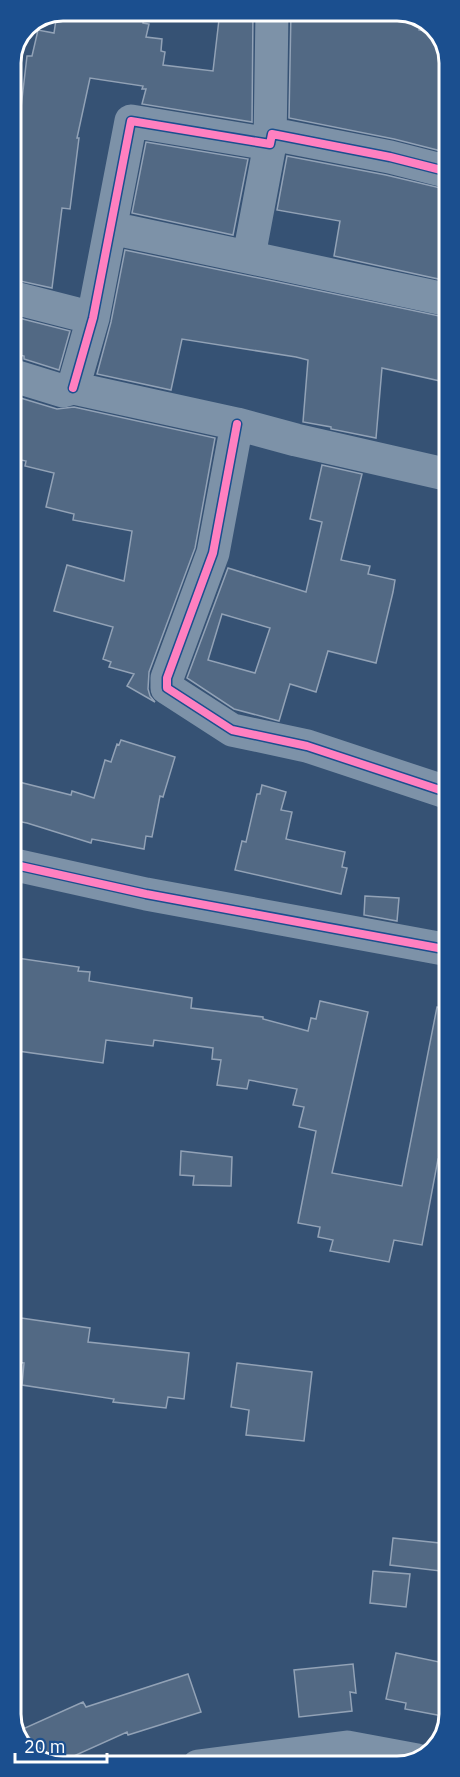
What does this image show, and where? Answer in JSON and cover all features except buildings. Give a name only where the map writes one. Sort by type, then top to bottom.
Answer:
[{"type":"street","points":[[270,144],[272,21]]},
{"type":"street","points":[[73,388],[93,318],[131,121],[270,144]]},
{"type":"street","points":[[249,256],[272,134],[439,169]]},
{"type":"street","points":[[111,228],[439,298]]},
{"type":"street","points":[[21,300],[93,318]]},
{"type":"street","points":[[21,378],[63,391],[73,388],[237,424],[439,473]]},
{"type":"street","points":[[237,424],[213,553],[168,678],[167,688],[232,730],[307,746],[439,790]]},
{"type":"street","points":[[21,866],[146,894],[439,948]]},
{"type":"street","points":[[280,1756],[346,1748],[393,1756]]},
{"type":"cycle path","points":[[73,388],[93,318],[131,121],[270,144],[272,134],[390,157],[439,169]]},
{"type":"cycle path","points":[[237,424],[213,553],[167,678],[167,688],[232,730],[307,746],[439,790]]},
{"type":"cycle path","points":[[21,866],[146,894],[439,948]]}]
